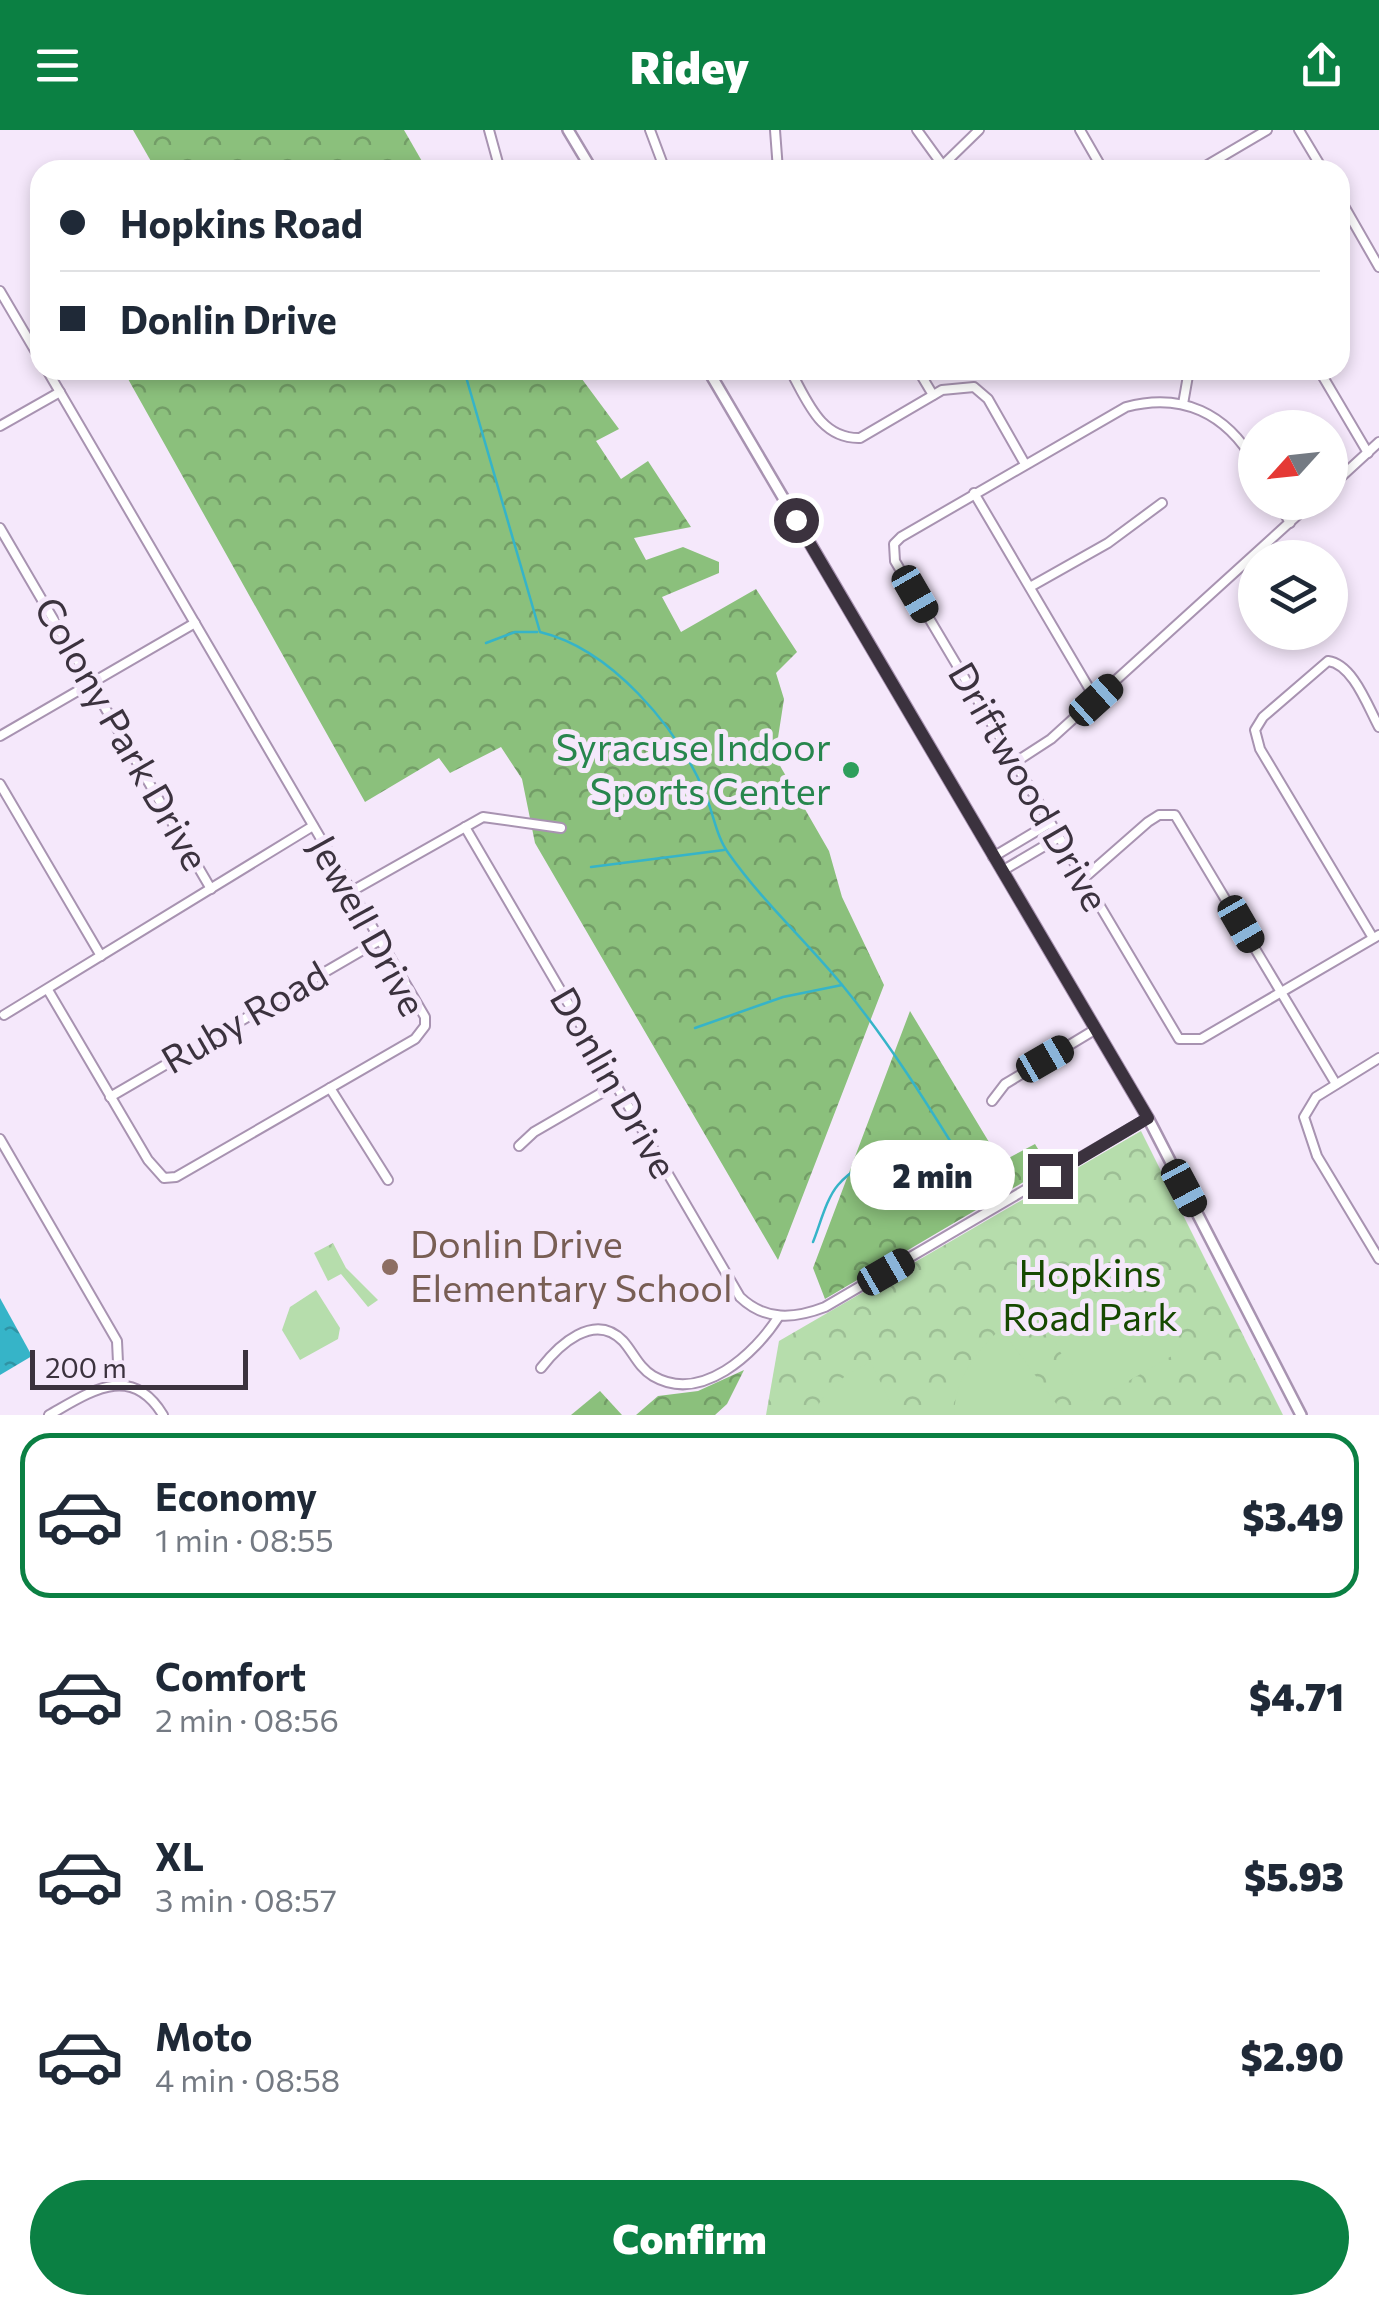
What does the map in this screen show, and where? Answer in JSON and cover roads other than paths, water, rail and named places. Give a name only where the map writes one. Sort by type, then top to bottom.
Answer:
[{"type":"street","points":[[489,130],[497,160]]},
{"type":"street","points":[[568,130],[586,160]]},
{"type":"street","points":[[650,130],[661,160]]},
{"type":"street","points":[[775,130],[777,160]]},
{"type":"street","points":[[917,130],[938,160]]},
{"type":"street","points":[[951,160],[978,130]]},
{"type":"street","points":[[1080,130],[1098,160]]},
{"type":"street","points":[[1216,160],[1267,130]]},
{"type":"street","points":[[1299,130],[1317,160]]},
{"type":"street","points":[[1350,219],[1379,267]]},
{"type":"street","points":[[0,291],[30,342]]},
{"type":"street","name":"Jewell Drive","points":[[48,990],[158,1176],[172,1178],[415,1039],[425,1026],[424,1017],[352,891],[52,380]]},
{"type":"street","points":[[714,380],[1148,1118],[1301,1415]]},
{"type":"street","points":[[796,380],[819,420],[844,438],[860,438],[956,385],[974,386],[988,399],[1025,464]]},
{"type":"street","points":[[924,380],[933,395]]},
{"type":"street","points":[[1183,404],[1187,380]]},
{"type":"street","points":[[1325,380],[1368,452]]},
{"type":"street","points":[[0,426],[60,392]]},
{"type":"street","name":"Driftwood Drive","points":[[1238,437],[1208,412],[1183,404],[1145,402],[1126,407],[901,537],[892,550],[1058,838],[1182,1041],[1200,1039],[1376,936]]},
{"type":"street","points":[[1348,470],[1379,442]]},
{"type":"street","points":[[974,493],[1096,700]]},
{"type":"street","points":[[1030,587],[1108,543],[1162,503]]},
{"type":"street","points":[[1014,763],[1052,739],[1293,520]]},
{"type":"street","name":"Colony Park Drive","points":[[0,528],[212,889]]},
{"type":"street","points":[[0,736],[194,622]]},
{"type":"street","points":[[1376,936],[1256,737],[1263,716],[1322,664],[1337,662],[1379,728]]},
{"type":"street","points":[[0,784],[102,956]]},
{"type":"street","points":[[1083,879],[1159,814],[1175,816],[1336,1084]]},
{"type":"street","points":[[352,891],[490,815],[552,830],[562,828]]},
{"type":"street","points":[[993,857],[1050,824]]},
{"type":"street","points":[[4,1016],[313,826]]},
{"type":"street","name":"Donlin Drive","points":[[465,827],[740,1297],[750,1306],[778,1316]]},
{"type":"street","points":[[1002,871],[1058,838]]},
{"type":"street","name":"Ruby Road","points":[[110,1097],[380,940]]},
{"type":"street","points":[[992,1101],[1005,1084],[1096,1029]]},
{"type":"street","points":[[1378,1060],[1336,1084],[1309,1106],[1305,1128],[1379,1259]]},
{"type":"street","points":[[520,1146],[534,1132],[615,1086]]},
{"type":"street","points":[[330,1088],[388,1180]]},
{"type":"street","points":[[540,1368],[559,1344],[578,1334],[605,1331],[620,1338],[654,1377],[687,1384],[741,1362],[756,1351],[778,1316],[797,1316],[825,1307],[1148,1118]]},
{"type":"street","points":[[0,1139],[117,1342],[119,1384]]},
{"type":"street","points":[[49,1415],[88,1393],[119,1384],[145,1392],[163,1415]]},
{"type":"water","points":[[0,1298],[32,1356],[0,1375]]},
{"type":"waterway","points":[[467,380],[540,632],[592,655],[616,673],[659,717],[692,766],[729,854],[863,1011],[987,1200]]},
{"type":"waterway","points":[[486,643],[515,632],[537,632]]},
{"type":"waterway","points":[[591,867],[724,850]]},
{"type":"waterway","points":[[695,1028],[783,997],[842,985]]},
{"type":"waterway","points":[[813,1242],[830,1197],[838,1185],[863,1165],[892,1155],[955,1149]]},
{"type":"place","name":"Syracuse Indoor Sports Center","points":[[851,770]]},
{"type":"place","name":"Donlin Drive Elementary School","points":[[390,1267]]},
{"type":"park label","name":"Hopkins Road Park","points":[[1090,1296]]}]
